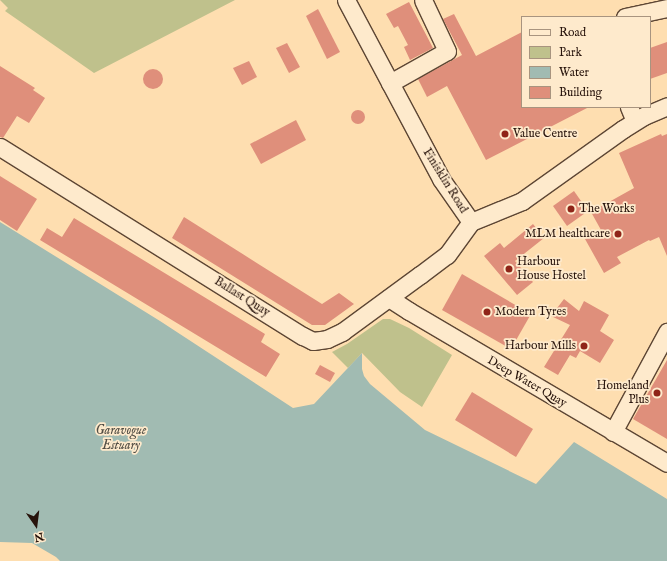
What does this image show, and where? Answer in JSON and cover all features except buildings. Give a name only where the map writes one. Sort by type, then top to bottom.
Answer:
[{"type":"street","name":"Finisklin Road","points":[[346,0],[441,179],[471,222],[522,201],[632,114],[667,106]]},
{"type":"street","points":[[390,83],[448,51],[423,0]]},
{"type":"street","points":[[630,16],[667,8]]},
{"type":"street","name":"Ballast Quay","points":[[0,147],[313,341],[327,339],[342,332],[447,255],[471,222]]},
{"type":"street","name":"Deep Water Quay","points":[[389,298],[404,309],[667,463]]},
{"type":"street","points":[[613,432],[667,332]]},
{"type":"green space","points":[[0,0],[235,0],[94,73],[5,11],[8,8]]},
{"type":"green space","points":[[383,319],[390,319],[409,328],[452,355],[422,407],[400,392],[362,353],[348,368],[332,352],[347,344]]},
{"type":"water","name":"Garavogue Estuary","points":[[0,222],[160,321],[293,408],[314,404],[362,353],[362,369],[364,376],[370,384],[425,430],[536,484],[574,442],[667,499],[667,561],[60,561],[56,557],[32,543],[0,542]]},
{"type":"place","name":"Value Centre","points":[[505,134]]},
{"type":"place","name":"The Works","points":[[571,209]]},
{"type":"place","name":"MLM healthcare","points":[[618,234]]},
{"type":"place","name":"Harbour House Hostel","points":[[509,269]]},
{"type":"place","name":"Modern Tyres","points":[[487,312]]},
{"type":"place","name":"Harbour Mills","points":[[584,346]]},
{"type":"place","name":"Homeland Plus","points":[[657,393]]}]
